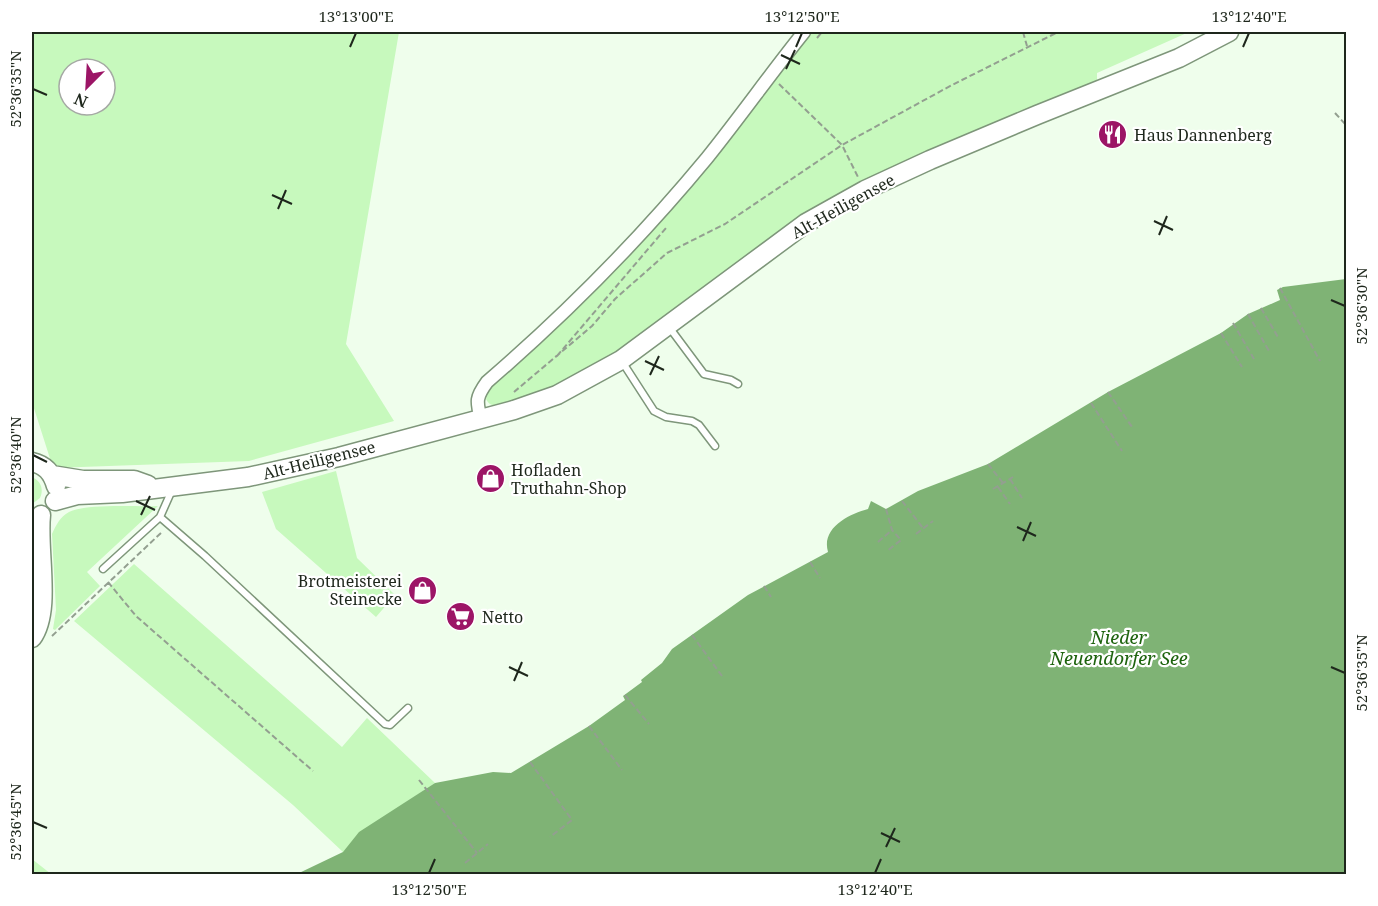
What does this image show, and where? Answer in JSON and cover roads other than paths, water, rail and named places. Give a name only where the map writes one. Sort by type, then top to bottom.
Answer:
[{"type":"main road","name":"Alt-Heiligensee","points":[[165,487],[224,482],[321,461],[481,419],[557,395],[621,360],[806,223],[865,190],[1027,119],[1179,58],[1229,32]]},
{"type":"main road","points":[[39,464],[82,480],[128,487],[165,487]]},
{"type":"main road","points":[[32,638],[40,623],[42,609],[40,539],[36,517],[49,509],[55,501],[57,486],[39,464]]},
{"type":"main road","points":[[55,501],[128,487]]},
{"type":"street","points":[[481,419],[477,405],[478,395],[487,382],[612,266],[708,156],[804,32]]},
{"type":"lane","points":[[667,324],[704,374],[731,380],[738,384]]},
{"type":"lane","points":[[621,360],[654,411],[666,417],[692,421],[699,425],[715,446]]},
{"type":"lane","points":[[103,569],[160,517],[165,487]]},
{"type":"lane","points":[[160,517],[385,724],[390,725],[408,708]]},
{"type":"water","name":"Nieder Neuendorfer See","points":[[1346,279],[1346,874],[297,874],[343,852],[359,832],[435,783],[493,772],[511,773],[589,726],[625,700],[623,696],[662,663],[672,649],[748,595],[828,552],[829,536],[838,523],[853,514],[868,509],[871,501],[886,509],[918,491],[988,464],[1108,392],[1221,333],[1248,314],[1280,300],[1277,290],[1283,287]]},
{"type":"place","name":"Haus Dannenberg","points":[[1113,135]]},
{"type":"place","name":"Hofladen Truthahn-Shop","points":[[490,479]]},
{"type":"place","name":"Brotmeisterei Steinecke","points":[[423,590]]},
{"type":"place","name":"Netto","points":[[461,617]]}]
